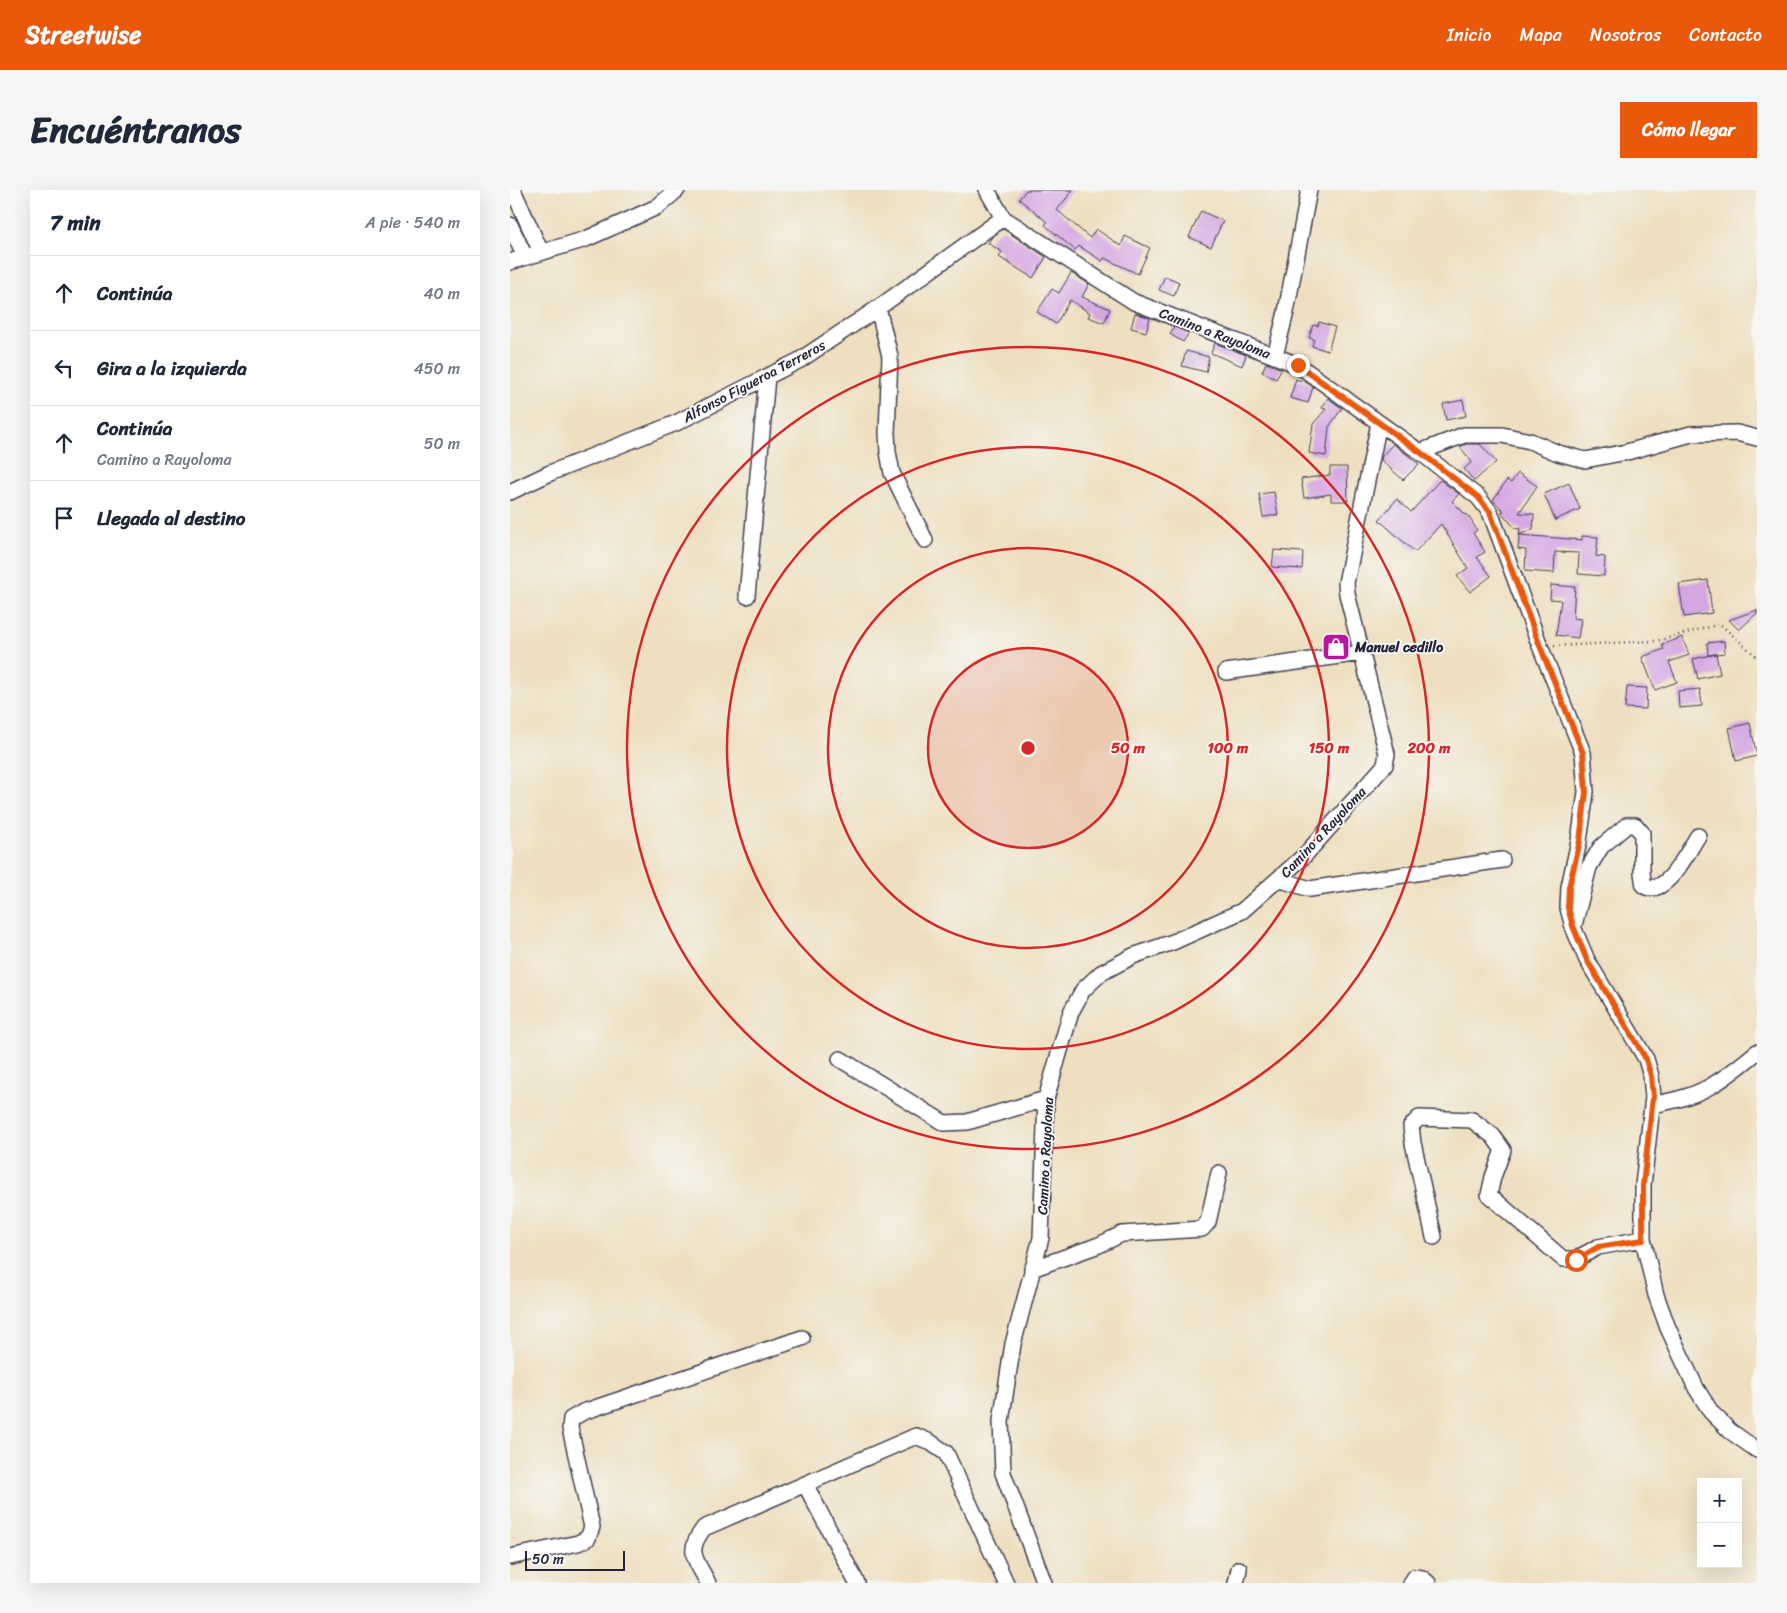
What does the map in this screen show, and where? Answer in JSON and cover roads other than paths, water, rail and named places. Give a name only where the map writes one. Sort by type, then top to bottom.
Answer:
[{"type":"street","points":[[513,190],[541,252]]},
{"type":"street","points":[[510,262],[586,239],[657,207],[676,190]]},
{"type":"street","name":"Camino a Rayoloma","points":[[987,190],[1003,218],[1134,302],[1298,365],[1379,423],[1346,584],[1387,754],[1385,765],[1304,856],[1242,911],[1173,942],[1133,956],[1101,973],[1083,990],[1071,1012],[1046,1098],[1041,1238],[1013,1344],[1001,1421],[1003,1473],[1044,1583]]},
{"type":"street","points":[[1275,356],[1286,312],[1309,190]]},
{"type":"street","name":"Alfonso Figueroa Terreros","points":[[510,492],[550,473],[676,424],[800,360],[878,308],[1003,218]]},
{"type":"street","points":[[510,225],[525,257]]},
{"type":"street","points":[[878,308],[890,356],[887,433],[892,473],[925,540]]},
{"type":"street","points":[[747,596],[766,377]]},
{"type":"street","points":[[1379,423],[1478,497],[1490,512],[1540,646],[1583,753],[1586,792],[1580,841],[1569,887],[1568,908],[1587,960],[1646,1059],[1651,1076],[1652,1105],[1643,1185],[1643,1240],[1656,1295],[1668,1328],[1696,1388],[1710,1412],[1730,1431],[1757,1450]]},
{"type":"street","points":[[1420,452],[1464,435],[1502,435],[1530,441],[1558,453],[1586,460],[1627,452],[1690,434],[1736,433],[1757,438]]},
{"type":"street","points":[[1226,672],[1362,653]]},
{"type":"street","points":[[1573,926],[1589,867],[1601,848],[1620,830],[1627,825],[1635,825],[1642,833],[1642,873],[1644,886],[1647,888],[1655,888],[1669,880],[1698,836]]},
{"type":"street","points":[[1278,879],[1310,889],[1502,860]]},
{"type":"street","points":[[1652,1105],[1682,1098],[1709,1087],[1757,1052]]},
{"type":"street","points":[[840,1059],[944,1123],[968,1122],[1046,1098]]},
{"type":"street","points":[[1434,1236],[1413,1143],[1411,1126],[1419,1118],[1472,1120],[1493,1136],[1503,1150],[1493,1177],[1489,1195],[1563,1259],[1576,1260],[1598,1247],[1643,1240]]},
{"type":"street","points":[[1032,1269],[1099,1245],[1122,1234],[1202,1229],[1208,1222],[1219,1172]]},
{"type":"street","points":[[510,1557],[578,1543],[588,1538],[592,1528],[570,1428],[571,1419],[583,1412],[802,1338]]},
{"type":"street","points":[[708,1583],[693,1552],[695,1540],[704,1528],[916,1436],[930,1442],[946,1453],[1006,1583]]},
{"type":"street","points":[[804,1484],[857,1583]]},
{"type":"street","points":[[1411,1583],[1415,1577],[1422,1578],[1428,1583]]},
{"type":"place","name":"Manuel cedillo","points":[[1336,647]]}]
